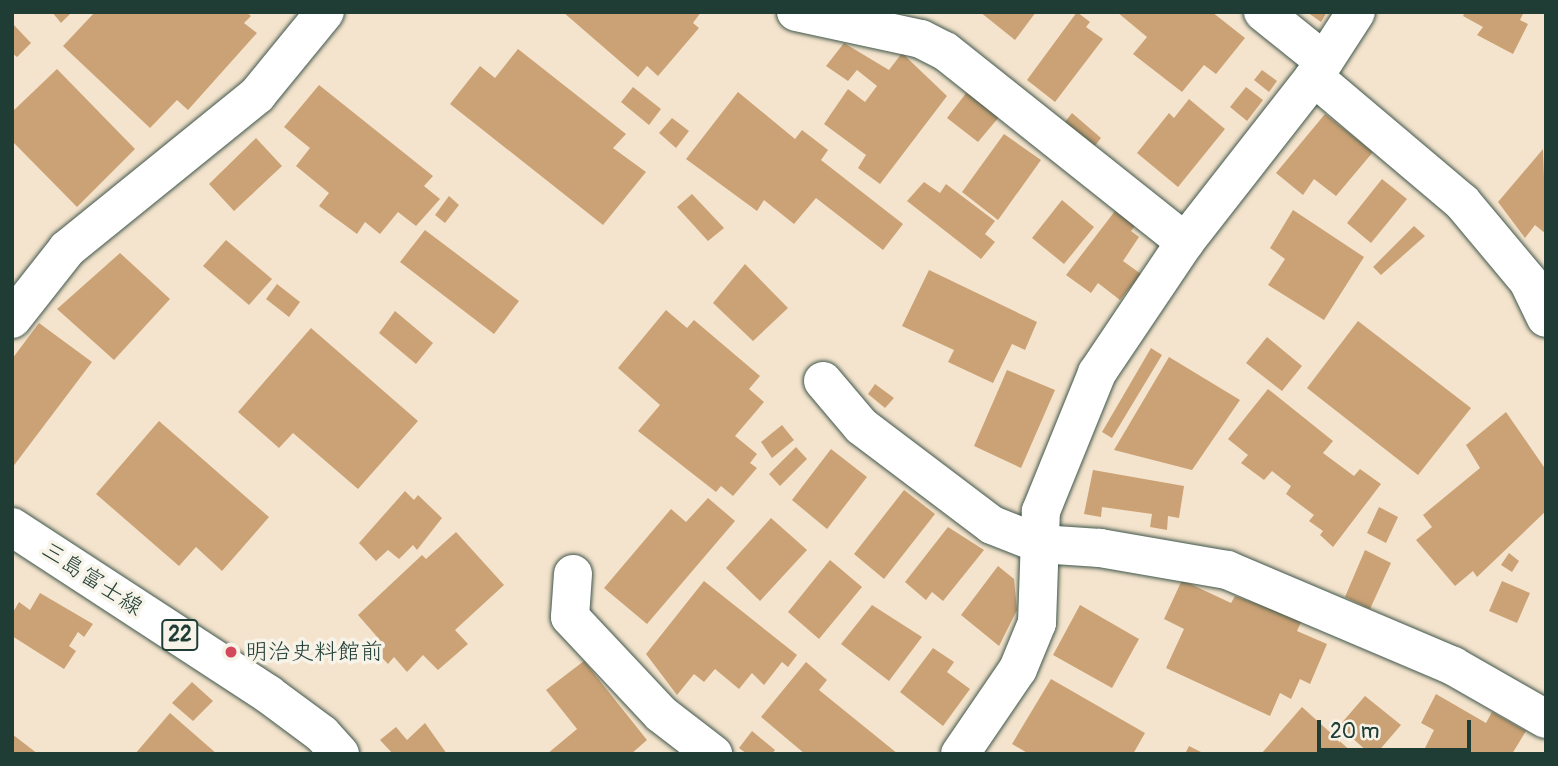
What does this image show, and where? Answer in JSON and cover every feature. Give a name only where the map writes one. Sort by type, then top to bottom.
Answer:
[{"type":"street","points":[[12,319],[67,249],[257,95],[325,12]]},
{"type":"street","points":[[796,12],[921,39],[945,51],[1185,242]]},
{"type":"street","points":[[1263,12],[1319,69],[1462,202],[1528,281],[1546,318]]},
{"type":"street","points":[[960,754],[1018,669],[1037,623],[1041,510],[1097,373],[1185,242],[1319,69],[1356,12]]},
{"type":"street","points":[[823,380],[861,426],[924,478],[992,525],[1040,544],[1100,548],[1227,570],[1441,660],[1546,719]]},
{"type":"street","name":"三島富士線","points":[[12,527],[258,687],[322,734],[340,754]]},
{"type":"street","points":[[573,574],[570,617],[661,714],[713,754]]},
{"type":"building","points":[[52,12],[72,12],[61,23]]},
{"type":"building","points":[[95,12],[246,12],[251,16],[244,23],[257,33],[188,110],[177,100],[150,128],[63,46]]},
{"type":"building","points":[[563,12],[701,12],[693,23],[699,28],[658,76],[647,66],[638,77]]},
{"type":"building","points":[[980,12],[1036,12],[1015,40]]},
{"type":"building","points":[[1077,12],[1090,22],[1086,27],[1103,39],[1055,102],[1027,80]]},
{"type":"building","points":[[1117,12],[1212,12],[1245,38],[1216,74],[1204,65],[1182,92],[1133,54],[1147,37]]},
{"type":"building","points":[[1307,12],[1327,12],[1321,22]]},
{"type":"building","points":[[1465,12],[1524,12],[1520,20],[1528,24],[1513,54],[1477,35],[1483,27],[1463,16]]},
{"type":"building","points":[[12,23],[31,43],[17,57],[12,53]]},
{"type":"building","points":[[844,43],[889,70],[902,53],[947,96],[880,184],[858,168],[866,155],[824,124],[848,89],[865,102],[877,86],[857,70],[848,81],[826,66]]},
{"type":"building","points":[[518,49],[626,134],[613,148],[646,172],[603,225],[450,104],[480,66],[495,78]]},
{"type":"building","points":[[57,69],[135,149],[77,207],[12,141],[12,112]]},
{"type":"building","points":[[1262,70],[1277,81],[1269,92],[1254,80]]},
{"type":"building","points":[[319,85],[433,176],[424,186],[440,199],[416,226],[398,212],[380,234],[365,222],[357,234],[319,206],[329,193],[296,166],[310,148],[284,127]]},
{"type":"building","points":[[633,87],[661,109],[649,125],[621,102]]},
{"type":"building","points":[[1246,87],[1263,100],[1247,121],[1230,107]]},
{"type":"building","points":[[738,92],[795,139],[802,130],[828,150],[821,160],[903,224],[883,250],[816,198],[794,224],[764,200],[757,211],[686,159]]},
{"type":"building","points":[[967,92],[999,117],[978,142],[947,118]]},
{"type":"building","points":[[1189,99],[1225,129],[1178,187],[1137,153],[1169,113],[1174,118]]},
{"type":"building","points":[[1072,113],[1101,138],[1094,147],[1065,122]]},
{"type":"building","points":[[1325,114],[1373,152],[1336,196],[1314,179],[1303,195],[1276,173]]},
{"type":"building","points":[[672,118],[689,131],[676,148],[659,133]]},
{"type":"building","points":[[1004,134],[1041,160],[998,220],[962,192]]},
{"type":"building","points":[[256,138],[282,166],[234,211],[209,184]]},
{"type":"building","points":[[1543,149],[1546,234],[1535,225],[1525,238],[1498,202]]},
{"type":"building","points":[[1382,179],[1407,199],[1371,243],[1347,223]]},
{"type":"building","points":[[924,182],[940,193],[946,184],[995,221],[985,234],[995,242],[981,259],[907,201]]},
{"type":"building","points":[[692,194],[724,228],[708,241],[677,207]]},
{"type":"building","points":[[449,196],[459,205],[445,223],[435,215]]},
{"type":"building","points":[[1062,200],[1094,227],[1064,264],[1032,238]]},
{"type":"building","points":[[1293,210],[1364,257],[1324,320],[1268,285],[1285,259],[1270,248]]},
{"type":"building","points":[[1115,211],[1135,226],[1131,231],[1139,237],[1123,261],[1141,274],[1120,300],[1098,283],[1091,293],[1066,275]]},
{"type":"building","points":[[1414,226],[1425,236],[1381,275],[1373,267]]},
{"type":"building","points":[[425,230],[519,301],[494,334],[400,262]]},
{"type":"building","points":[[226,240],[272,279],[249,305],[203,266]]},
{"type":"building","points":[[120,253],[170,299],[114,360],[57,309]]},
{"type":"building","points":[[745,264],[788,308],[753,341],[713,303]]},
{"type":"building","points":[[929,270],[1037,322],[1025,350],[1012,344],[993,383],[948,362],[954,350],[902,326]]},
{"type":"building","points":[[277,284],[300,302],[289,317],[266,299]]},
{"type":"building","points":[[666,310],[687,328],[694,320],[760,376],[749,389],[764,402],[735,436],[757,454],[750,463],[757,468],[733,496],[721,486],[716,492],[638,431],[660,405],[618,368]]},
{"type":"building","points":[[395,311],[433,343],[416,364],[379,333]]},
{"type":"building","points":[[1358,321],[1471,408],[1418,475],[1307,388]]},
{"type":"building","points":[[39,323],[92,362],[12,468],[12,359]]},
{"type":"building","points":[[311,328],[418,421],[358,489],[293,433],[279,448],[238,412]]},
{"type":"building","points":[[1267,337],[1302,366],[1282,391],[1246,363]]},
{"type":"building","points":[[1151,348],[1162,355],[1112,438],[1102,432]]},
{"type":"building","points":[[1169,357],[1240,400],[1192,470],[1114,450]]},
{"type":"building","points":[[1007,370],[1055,390],[1021,468],[974,446]]},
{"type":"building","points":[[875,384],[894,398],[885,408],[868,394]]},
{"type":"building","points":[[1268,389],[1333,441],[1323,453],[1354,476],[1360,469],[1381,484],[1333,547],[1320,535],[1323,531],[1309,521],[1314,515],[1286,494],[1291,486],[1272,471],[1264,480],[1241,463],[1248,455],[1228,439]]},
{"type":"building","points":[[1506,412],[1546,470],[1546,511],[1477,577],[1473,571],[1455,586],[1416,540],[1432,527],[1423,515],[1480,468],[1466,445]]},
{"type":"building","points":[[159,421],[269,517],[222,571],[196,547],[179,566],[96,494]]},
{"type":"building","points":[[782,425],[794,440],[772,458],[761,442]]},
{"type":"building","points":[[796,447],[807,459],[780,486],[769,474]]},
{"type":"building","points":[[831,449],[867,477],[827,529],[792,500]]},
{"type":"building","points":[[1093,470],[1184,486],[1179,518],[1168,516],[1167,530],[1150,527],[1152,514],[1102,507],[1101,517],[1084,514]]},
{"type":"building","points":[[904,490],[935,514],[884,579],[854,554]]},
{"type":"building","points":[[405,491],[414,500],[418,495],[442,518],[417,550],[413,545],[399,559],[388,550],[376,561],[359,543]]},
{"type":"building","points":[[708,498],[735,521],[647,624],[604,588],[671,509],[686,522]]},
{"type":"building","points":[[1379,507],[1398,517],[1386,543],[1367,533]]},
{"type":"building","points":[[771,518],[807,550],[760,601],[726,568]]},
{"type":"building","points":[[948,527],[984,550],[943,601],[932,592],[926,600],[905,582]]},
{"type":"building","points":[[456,532],[504,585],[455,630],[468,644],[438,670],[423,655],[407,672],[394,657],[388,664],[372,647],[379,639],[358,615],[422,555],[426,559]]},
{"type":"building","points":[[1365,550],[1391,563],[1370,609],[1345,597]]},
{"type":"building","points":[[1509,553],[1519,561],[1512,572],[1501,565]]},
{"type":"building","points":[[830,560],[862,587],[819,639],[788,612]]},
{"type":"building","points":[[998,566],[1014,579],[1017,610],[999,646],[961,615]]},
{"type":"building","points":[[1182,580],[1231,603],[1235,596],[1302,620],[1297,631],[1327,644],[1310,684],[1300,679],[1291,699],[1280,693],[1270,716],[1166,668],[1184,629],[1164,619]]},
{"type":"building","points":[[704,581],[797,655],[788,667],[782,662],[764,685],[752,673],[739,689],[715,669],[704,682],[694,674],[677,695],[646,654]]},
{"type":"building","points":[[1502,581],[1530,593],[1517,623],[1489,611]]},
{"type":"building","points":[[40,593],[93,624],[84,637],[78,632],[69,646],[76,651],[64,669],[12,636],[12,614],[19,602],[30,610]]},
{"type":"building","points":[[872,605],[922,637],[889,681],[841,644]]},
{"type":"building","points":[[1080,605],[1139,639],[1112,688],[1053,655]]},
{"type":"building","points":[[933,648],[954,662],[947,672],[970,689],[943,726],[900,692]]},
{"type":"building","points":[[584,661],[647,740],[631,754],[547,754],[577,729],[546,690]]},
{"type":"building","points":[[806,662],[827,680],[819,690],[898,754],[805,754],[761,717]]},
{"type":"building","points":[[1051,679],[1145,733],[1133,754],[1029,754],[1012,744]]},
{"type":"building","points":[[192,682],[213,701],[193,721],[172,703]]},
{"type":"building","points":[[1436,694],[1486,723],[1492,712],[1526,731],[1512,754],[1422,754],[1434,730],[1421,723]]},
{"type":"building","points":[[1365,696],[1401,725],[1376,754],[1370,754],[1339,726]]},
{"type":"building","points":[[1302,707],[1354,754],[1261,754]]},
{"type":"building","points":[[170,713],[217,754],[135,754]]},
{"type":"building","points":[[425,723],[447,754],[393,754],[380,740],[396,727],[407,740]]},
{"type":"building","points":[[752,731],[775,750],[772,754],[747,754],[739,748]]},
{"type":"building","points":[[12,734],[38,754],[12,754]]},
{"type":"building","points":[[1189,746],[1205,754],[1185,754]]},
{"type":"place","name":"明治史料館前","points":[[231,652]]}]
